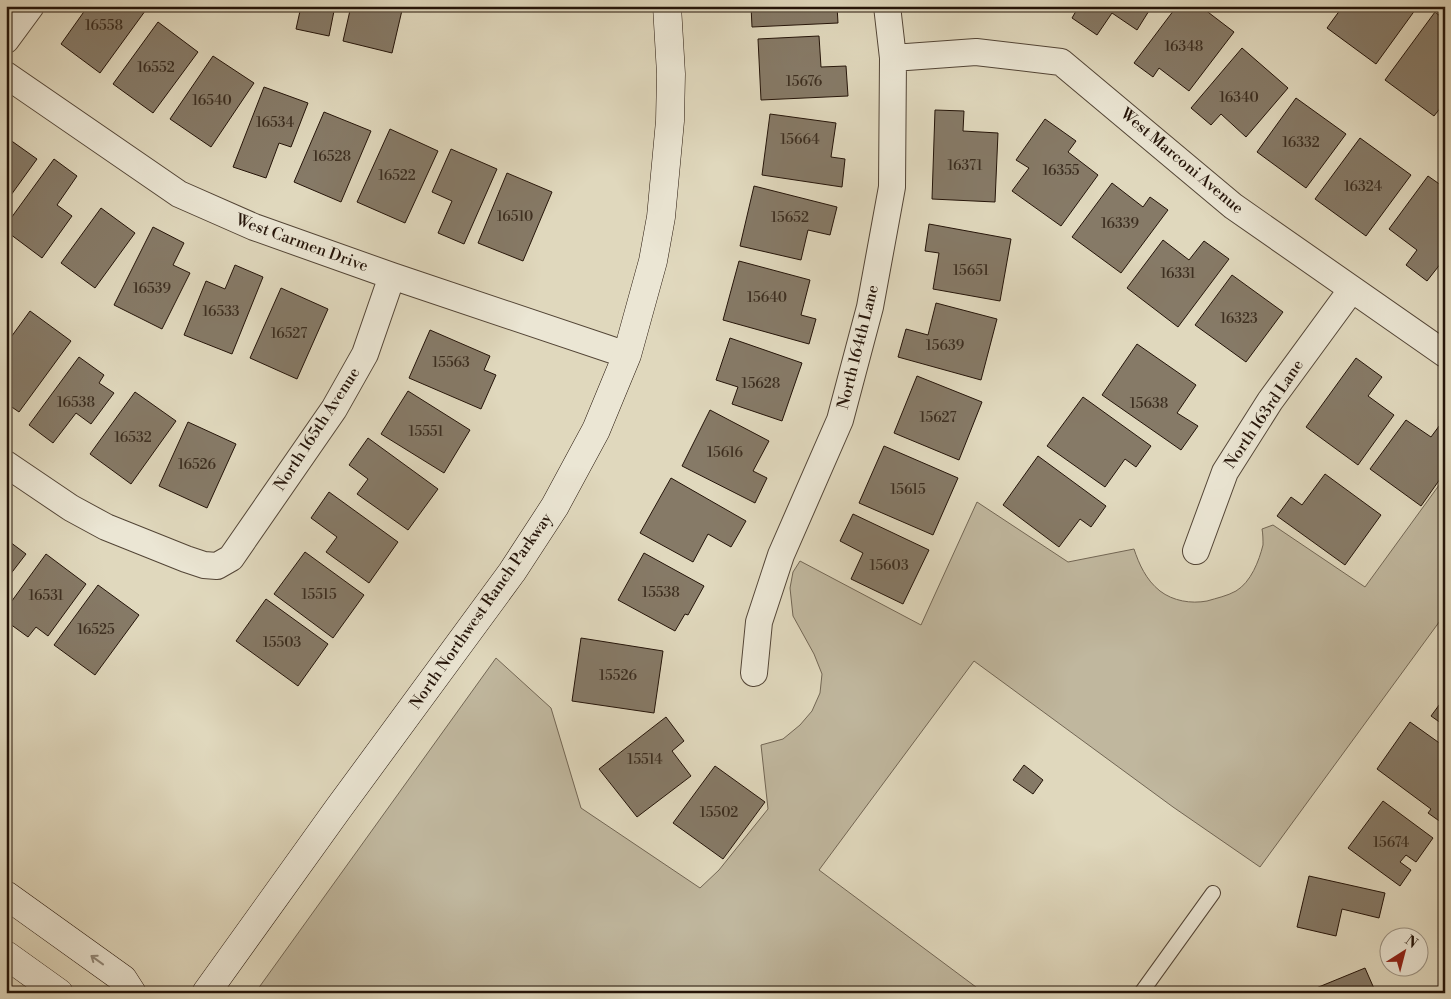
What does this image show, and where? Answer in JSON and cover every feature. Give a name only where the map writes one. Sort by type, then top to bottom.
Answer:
[{"type":"main road","name":"North Northwest Ranch Parkway","points":[[206,993],[525,553],[555,506],[596,430],[626,355],[653,260],[661,217],[670,121],[671,74],[667,6]]},
{"type":"main road","points":[[6,895],[124,979],[132,993]]},
{"type":"main road","points":[[6,954],[59,993]]},
{"type":"street","points":[[6,40],[31,6]]},
{"type":"street","name":"North 164th Lane","points":[[754,673],[759,622],[781,555],[840,420],[870,307],[892,187],[893,58],[887,6]]},
{"type":"street","name":"West Marconi Avenue","points":[[893,58],[976,52],[1062,62],[1234,206],[1445,354]]},
{"type":"street","name":"West Carmen Drive","points":[[6,75],[179,194],[254,227],[626,355]]},
{"type":"street","name":"North 165th Avenue","points":[[6,464],[71,508],[106,528],[186,559],[204,565],[217,566],[232,558],[334,409],[365,354],[392,276]]},
{"type":"street","name":"North 163rd Lane","points":[[1196,551],[1225,472],[1270,401],[1352,289]]},
{"type":"lane","points":[[1141,993],[1213,893]]},
{"type":"shaded area","points":[[1445,477],[1445,614],[1260,867],[1173,807],[974,661],[819,870],[984,993],[255,993],[496,658],[551,708],[581,808],[700,888],[719,870],[768,809],[761,745],[783,739],[800,725],[812,711],[820,693],[822,674],[814,654],[793,616],[790,588],[793,572],[800,561],[921,625],[977,502],[1068,562],[1134,549],[1144,572],[1155,587],[1165,594],[1182,601],[1207,601],[1229,594],[1241,587],[1254,571],[1259,558],[1263,545],[1262,529],[1273,525],[1365,587]]},
{"type":"building","points":[[88,6],[148,7],[100,73],[61,44]]},
{"type":"building","points":[[284,6],[335,6],[329,36],[296,29],[300,11],[284,8]]},
{"type":"building","points":[[351,6],[403,6],[392,53],[343,41]]},
{"type":"building","points":[[751,6],[837,6],[838,23],[752,27]]},
{"type":"building","points":[[1079,6],[1152,6],[1137,30],[1112,13],[1097,35],[1072,18]]},
{"type":"building","points":[[1177,6],[1200,6],[1234,32],[1189,91],[1159,68],[1153,77],[1134,63]]},
{"type":"building","points":[[1343,6],[1418,6],[1376,64],[1327,28]]},
{"type":"building","points":[[1435,12],[1445,20],[1445,48],[1443,51],[1445,52],[1445,102],[1434,116],[1385,80]]},
{"type":"building","points":[[158,22],[198,52],[153,113],[113,84]]},
{"type":"building","points":[[819,36],[821,67],[846,66],[848,96],[761,100],[758,39]]},
{"type":"building","points":[[1242,48],[1288,88],[1246,137],[1221,114],[1211,125],[1191,108]]},
{"type":"building","points":[[213,56],[254,83],[211,147],[170,119]]},
{"type":"building","points":[[264,87],[308,103],[291,147],[279,143],[266,178],[233,167]]},
{"type":"building","points":[[1296,98],[1346,134],[1306,188],[1257,152]]},
{"type":"building","points":[[935,110],[964,111],[963,131],[998,133],[995,202],[932,199]]},
{"type":"building","points":[[324,112],[371,131],[341,202],[294,182]]},
{"type":"building","points":[[770,114],[836,123],[831,157],[845,159],[842,187],[762,175]]},
{"type":"building","points":[[1045,119],[1076,141],[1068,152],[1098,175],[1061,226],[1012,191],[1029,168],[1016,160]]},
{"type":"building","points":[[390,129],[438,151],[405,223],[357,202]]},
{"type":"building","points":[[6,137],[37,159],[6,202]]},
{"type":"building","points":[[1360,138],[1411,175],[1366,236],[1315,199]]},
{"type":"building","points":[[451,149],[497,169],[464,244],[438,233],[452,201],[432,192]]},
{"type":"building","points":[[54,159],[77,176],[57,205],[72,216],[42,258],[6,231],[6,225]]},
{"type":"building","points":[[507,173],[552,192],[523,261],[478,243]]},
{"type":"building","points":[[1428,176],[1445,188],[1445,258],[1427,281],[1406,265],[1417,250],[1389,229]]},
{"type":"building","points":[[1112,183],[1143,207],[1150,197],[1168,210],[1121,273],[1072,237]]},
{"type":"building","points":[[754,186],[837,207],[830,235],[808,230],[801,260],[740,246]]},
{"type":"building","points":[[101,208],[135,233],[95,288],[61,263]]},
{"type":"building","points":[[929,224],[1011,239],[1000,301],[933,289],[939,253],[925,251]]},
{"type":"building","points":[[153,227],[184,243],[173,265],[190,273],[162,329],[114,305]]},
{"type":"building","points":[[1163,240],[1189,260],[1204,241],[1229,259],[1178,327],[1127,288]]},
{"type":"building","points":[[739,261],[810,280],[801,315],[816,319],[809,344],[723,320]]},
{"type":"building","points":[[235,265],[263,277],[232,354],[184,335],[206,281],[225,289]]},
{"type":"building","points":[[1232,275],[1283,312],[1246,362],[1195,325]]},
{"type":"building","points":[[281,288],[328,309],[297,379],[250,358]]},
{"type":"building","points":[[936,303],[997,319],[981,380],[898,357],[906,329],[928,335]]},
{"type":"building","points":[[30,311],[71,341],[19,412],[6,403],[6,379],[9,375],[6,373],[6,344]]},
{"type":"building","points":[[430,330],[490,356],[484,370],[496,375],[481,409],[409,378]]},
{"type":"building","points":[[730,338],[802,363],[782,421],[732,404],[738,387],[716,380]]},
{"type":"building","points":[[1137,344],[1196,385],[1177,413],[1198,426],[1181,450],[1102,395]]},
{"type":"building","points":[[79,357],[104,375],[99,383],[114,393],[91,424],[76,413],[53,443],[29,425]]},
{"type":"building","points":[[1356,358],[1382,377],[1368,396],[1394,415],[1358,465],[1306,427]]},
{"type":"building","points":[[917,376],[982,402],[959,460],[894,433]]},
{"type":"building","points":[[408,391],[470,430],[444,473],[381,434]]},
{"type":"building","points":[[135,392],[176,421],[131,484],[90,454]]},
{"type":"building","points":[[1083,397],[1151,446],[1136,467],[1125,459],[1105,487],[1047,446]]},
{"type":"building","points":[[710,410],[769,441],[753,471],[767,478],[755,503],[682,466]]},
{"type":"building","points":[[1445,418],[1445,472],[1421,506],[1370,469],[1406,420],[1431,437]]},
{"type":"building","points":[[188,422],[236,444],[207,508],[159,486]]},
{"type":"building","points":[[368,438],[438,489],[408,530],[357,494],[368,479],[349,465]]},
{"type":"building","points":[[884,446],[958,478],[933,535],[859,503]]},
{"type":"building","points":[[1038,456],[1106,506],[1091,527],[1080,519],[1059,547],[1003,505]]},
{"type":"building","points":[[1325,474],[1381,515],[1345,565],[1277,516],[1291,497],[1302,505]]},
{"type":"building","points":[[671,478],[746,521],[731,547],[708,534],[693,562],[640,533]]},
{"type":"building","points":[[329,492],[398,542],[369,583],[326,552],[337,537],[311,518]]},
{"type":"building","points":[[853,514],[929,550],[903,604],[851,579],[863,553],[840,541]]},
{"type":"building","points":[[6,539],[26,554],[6,580]]},
{"type":"building","points":[[305,552],[364,595],[333,638],[274,594]]},
{"type":"building","points":[[644,553],[704,586],[688,615],[685,614],[675,631],[618,600]]},
{"type":"building","points":[[46,554],[86,584],[48,636],[36,627],[28,637],[6,621],[6,609]]},
{"type":"building","points":[[98,585],[139,615],[95,675],[54,645]]},
{"type":"building","points":[[266,599],[328,644],[298,686],[236,641]]},
{"type":"building","points":[[581,638],[663,651],[654,713],[572,701]]},
{"type":"building","points":[[1445,697],[1445,726],[1431,716]]},
{"type":"building","points":[[666,717],[684,741],[672,751],[691,776],[637,817],[599,769]]},
{"type":"building","points":[[1410,722],[1445,747],[1445,825],[1428,813],[1431,809],[1377,769]]},
{"type":"building","points":[[1024,765],[1043,780],[1033,794],[1013,780]]},
{"type":"building","points":[[715,766],[765,802],[723,859],[673,823]]},
{"type":"building","points":[[1383,801],[1433,838],[1416,862],[1406,855],[1400,862],[1411,870],[1400,886],[1348,848]]},
{"type":"building","points":[[1309,876],[1385,893],[1379,918],[1342,909],[1336,936],[1297,927]]},
{"type":"building","points":[[1365,968],[1376,993],[1304,993]]}]
